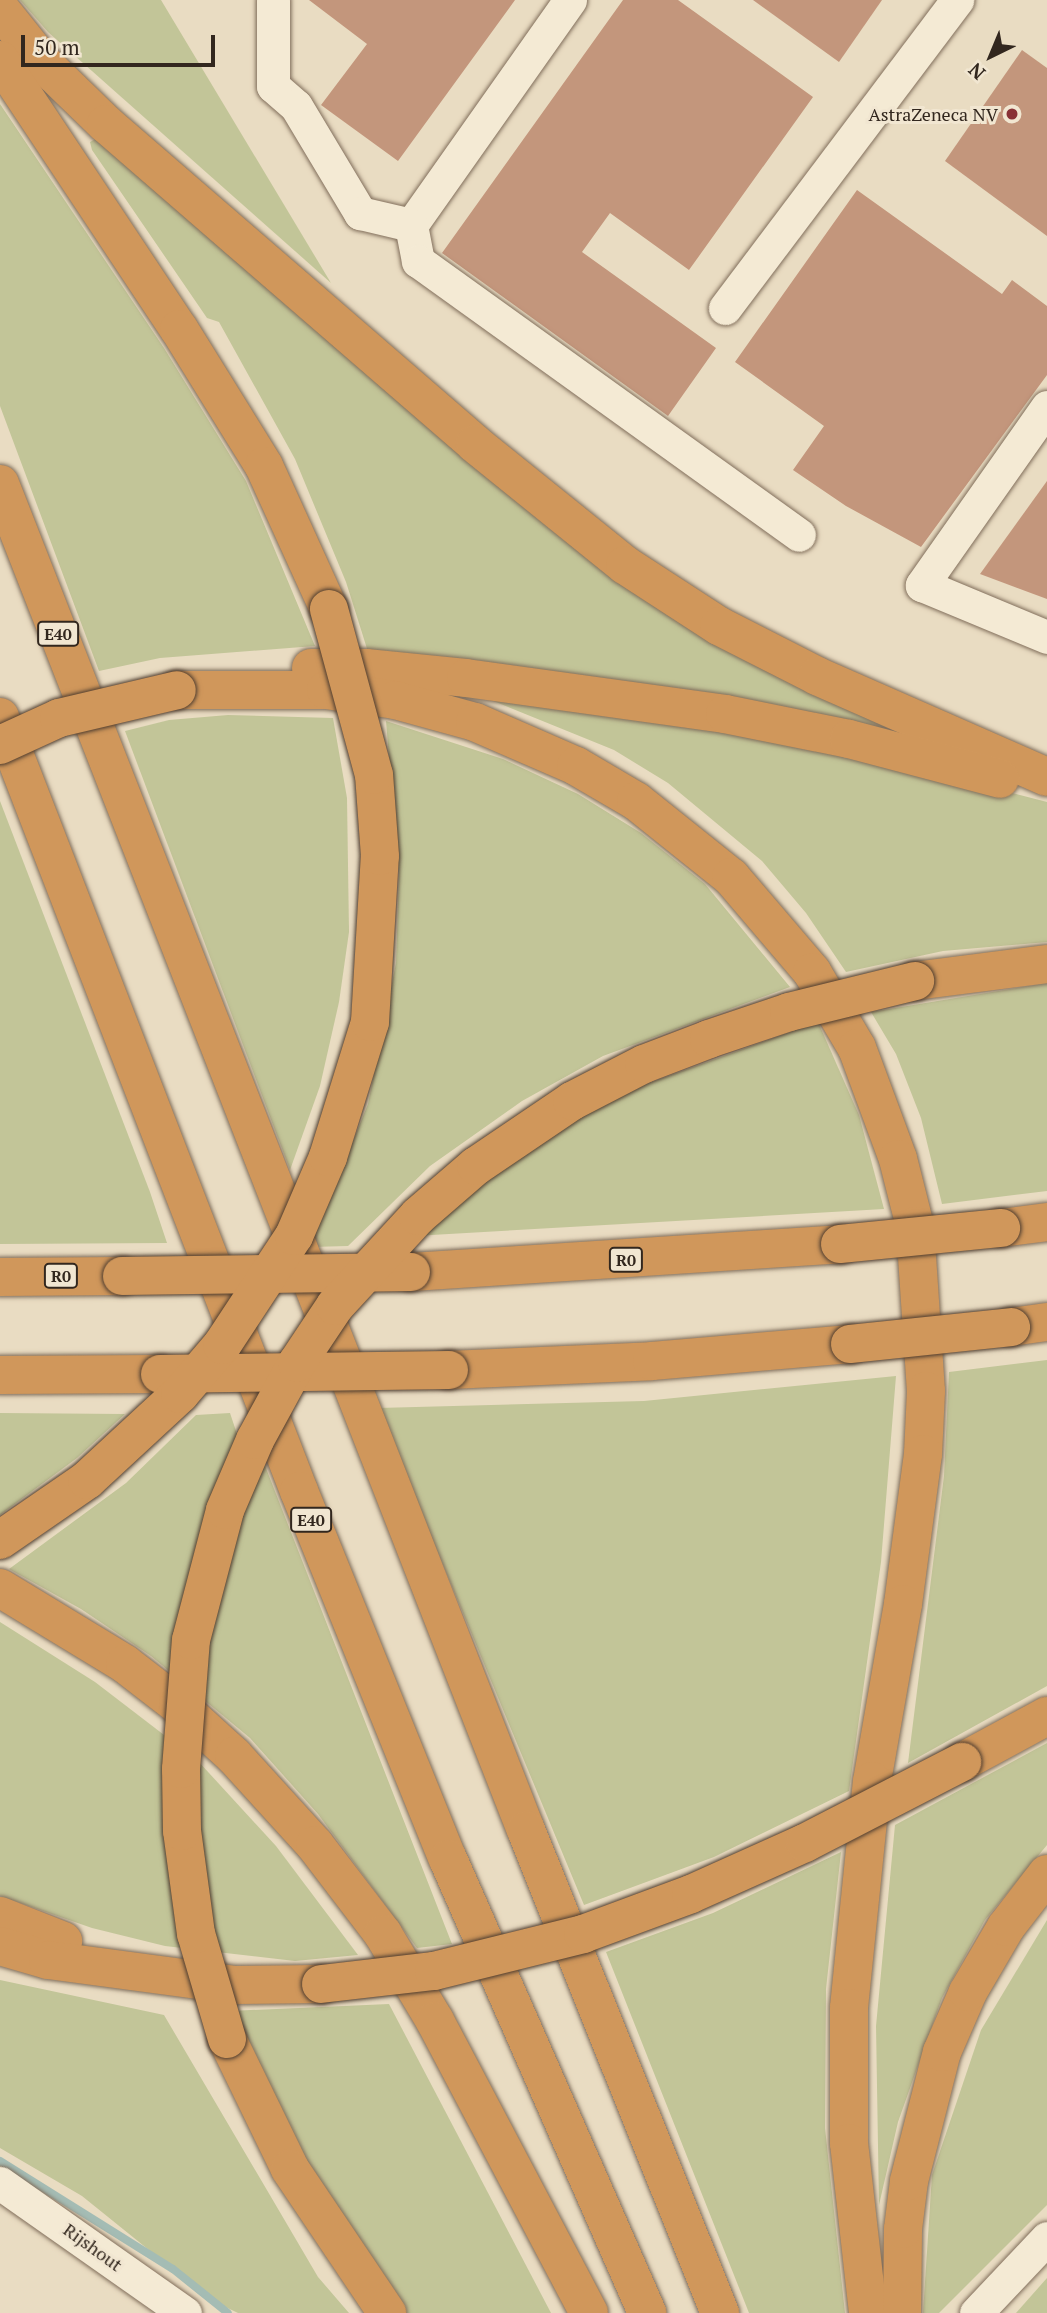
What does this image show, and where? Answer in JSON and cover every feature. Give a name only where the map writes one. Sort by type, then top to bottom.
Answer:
[{"type":"highway","points":[[0,9],[44,64],[106,124],[505,470],[625,565],[719,626],[805,670],[916,723],[1047,777]]},
{"type":"highway","points":[[0,60],[258,456],[330,609],[374,775],[380,856],[370,1022],[328,1157],[294,1236],[222,1345],[188,1384],[87,1480],[0,1540]]},
{"type":"highway","name":"E40","points":[[0,484],[526,1830],[720,2313]]},
{"type":"highway","points":[[0,745],[59,718],[247,671],[327,667],[466,678],[725,714],[849,739],[1008,781],[1047,786]]},
{"type":"highway","points":[[177,690],[326,690],[395,700],[475,722],[576,766],[636,801],[731,877],[812,972],[857,1048],[894,1147],[915,1226],[926,1391],[923,1454],[904,1604],[872,1781],[849,2008],[849,2143],[868,2313]]},
{"type":"highway","name":"E40","points":[[0,717],[299,1491],[438,1834],[647,2313]]},
{"type":"highway","points":[[387,2313],[290,2169],[227,2039],[196,1934],[183,1845],[181,1769],[190,1653],[204,1577],[225,1510],[296,1363],[335,1306],[418,1216],[476,1166],[561,1108],[644,1064],[789,1012],[915,981],[1047,964]]},
{"type":"highway","name":"R0","points":[[0,1277],[411,1272],[840,1244],[1047,1222]]},
{"type":"highway","points":[[0,1375],[449,1370],[652,1361],[850,1344],[1029,1324]]},
{"type":"highway","points":[[0,1588],[125,1664],[178,1705],[234,1756],[315,1844],[383,1934],[435,2021],[589,2313]]},
{"type":"highway","points":[[0,1946],[48,1959],[235,1985],[321,1984],[434,1971],[583,1934],[691,1894],[805,1843],[1047,1716]]},
{"type":"highway","points":[[902,2313],[902,2229],[909,2181],[942,2052],[968,1992],[1006,1927],[1047,1874]]},
{"type":"highway","points":[[0,1916],[157,1973]]},
{"type":"street","points":[[273,0],[273,86],[296,106],[360,214],[411,225]]},
{"type":"street","points":[[570,0],[411,225],[418,261],[799,534]]},
{"type":"street","points":[[724,308],[957,0]]},
{"type":"street","points":[[1047,407],[922,585],[1047,636]]},
{"type":"street","name":"Rijshout","points":[[0,2183],[185,2313]]},
{"type":"street","points":[[979,2310],[1047,2238]]},
{"type":"green space","points":[[20,0],[161,0],[331,283],[48,32]]},
{"type":"green space","points":[[0,104],[164,348],[246,481],[315,646],[160,658],[99,671],[0,406]]},
{"type":"green space","points":[[101,136],[227,254],[846,706],[888,729],[703,696],[369,655],[346,582],[295,459],[219,322],[207,318],[92,150],[90,142]]},
{"type":"green space","points":[[486,698],[645,716],[882,760],[1047,802],[1047,942],[943,951],[846,972],[806,913],[762,861],[668,783],[614,750]]},
{"type":"green space","points":[[228,715],[333,718],[347,798],[349,932],[339,1002],[320,1086],[290,1170],[125,731],[169,720]]},
{"type":"green space","points":[[386,721],[503,759],[578,794],[641,833],[705,884],[790,987],[603,1056],[522,1101],[430,1166],[348,1246],[310,1247],[368,1104],[396,963],[399,874]]},
{"type":"green space","points":[[0,801],[150,1192],[167,1243],[0,1244]]},
{"type":"green space","points":[[1047,983],[1047,1191],[942,1204],[921,1118],[896,1054],[871,1012]]},
{"type":"green space","points":[[818,1022],[859,1115],[884,1209],[414,1236],[494,1169],[602,1100]]},
{"type":"green space","points":[[1047,1360],[1047,1686],[908,1763],[944,1476],[949,1372]]},
{"type":"green space","points":[[896,1376],[881,1562],[849,1791],[714,1857],[584,1905],[378,1408],[644,1401]]},
{"type":"green space","points":[[0,1413],[125,1414],[77,1458],[0,1515]]},
{"type":"green space","points":[[230,1413],[253,1482],[262,1458],[452,1944],[417,1948],[318,1814],[250,1738],[151,1656],[81,1609],[9,1569],[126,1483],[196,1415]]},
{"type":"green space","points":[[0,1622],[95,1682],[198,1761],[276,1846],[358,1955],[295,1961],[165,1946],[92,1928],[0,1896]]},
{"type":"green space","points":[[1047,1743],[1047,1845],[985,1920],[942,1998],[898,2122],[879,2205],[876,2026],[895,1825]]},
{"type":"green space","points":[[841,1852],[826,1989],[825,2128],[845,2313],[749,2313],[606,1952],[713,1913]]},
{"type":"green space","points":[[1047,1920],[1047,2205],[939,2313],[923,2313],[932,2175],[981,2030]]},
{"type":"green space","points":[[0,1980],[164,2015],[318,2277],[349,2313],[238,2313],[211,2300],[82,2196],[0,2148]]},
{"type":"green space","points":[[389,2004],[551,2313],[406,2313],[294,2152],[230,2011]]},
{"type":"green space","points":[[1047,2278],[1047,2313],[1016,2313]]},
{"type":"building","points":[[309,0],[515,0],[398,161],[321,105],[367,44]]},
{"type":"building","points":[[623,0],[678,0],[813,97],[689,270],[610,213],[582,252],[716,348],[668,416],[442,253]]},
{"type":"building","points":[[753,0],[882,0],[839,62]]},
{"type":"building","name":"AstraZeneca NV","points":[[1022,50],[1047,68],[1047,236],[945,161]]},
{"type":"building","points":[[857,190],[1002,294],[1012,280],[1047,306],[1047,375],[921,547],[846,506],[793,470],[824,426],[735,362]]},
{"type":"building","points":[[1047,481],[1047,599],[980,574]]},
{"type":"waterway","points":[[0,2161],[173,2269],[228,2313]]},
{"type":"place","name":"AstraZeneca NV","points":[[1012,114]]}]
